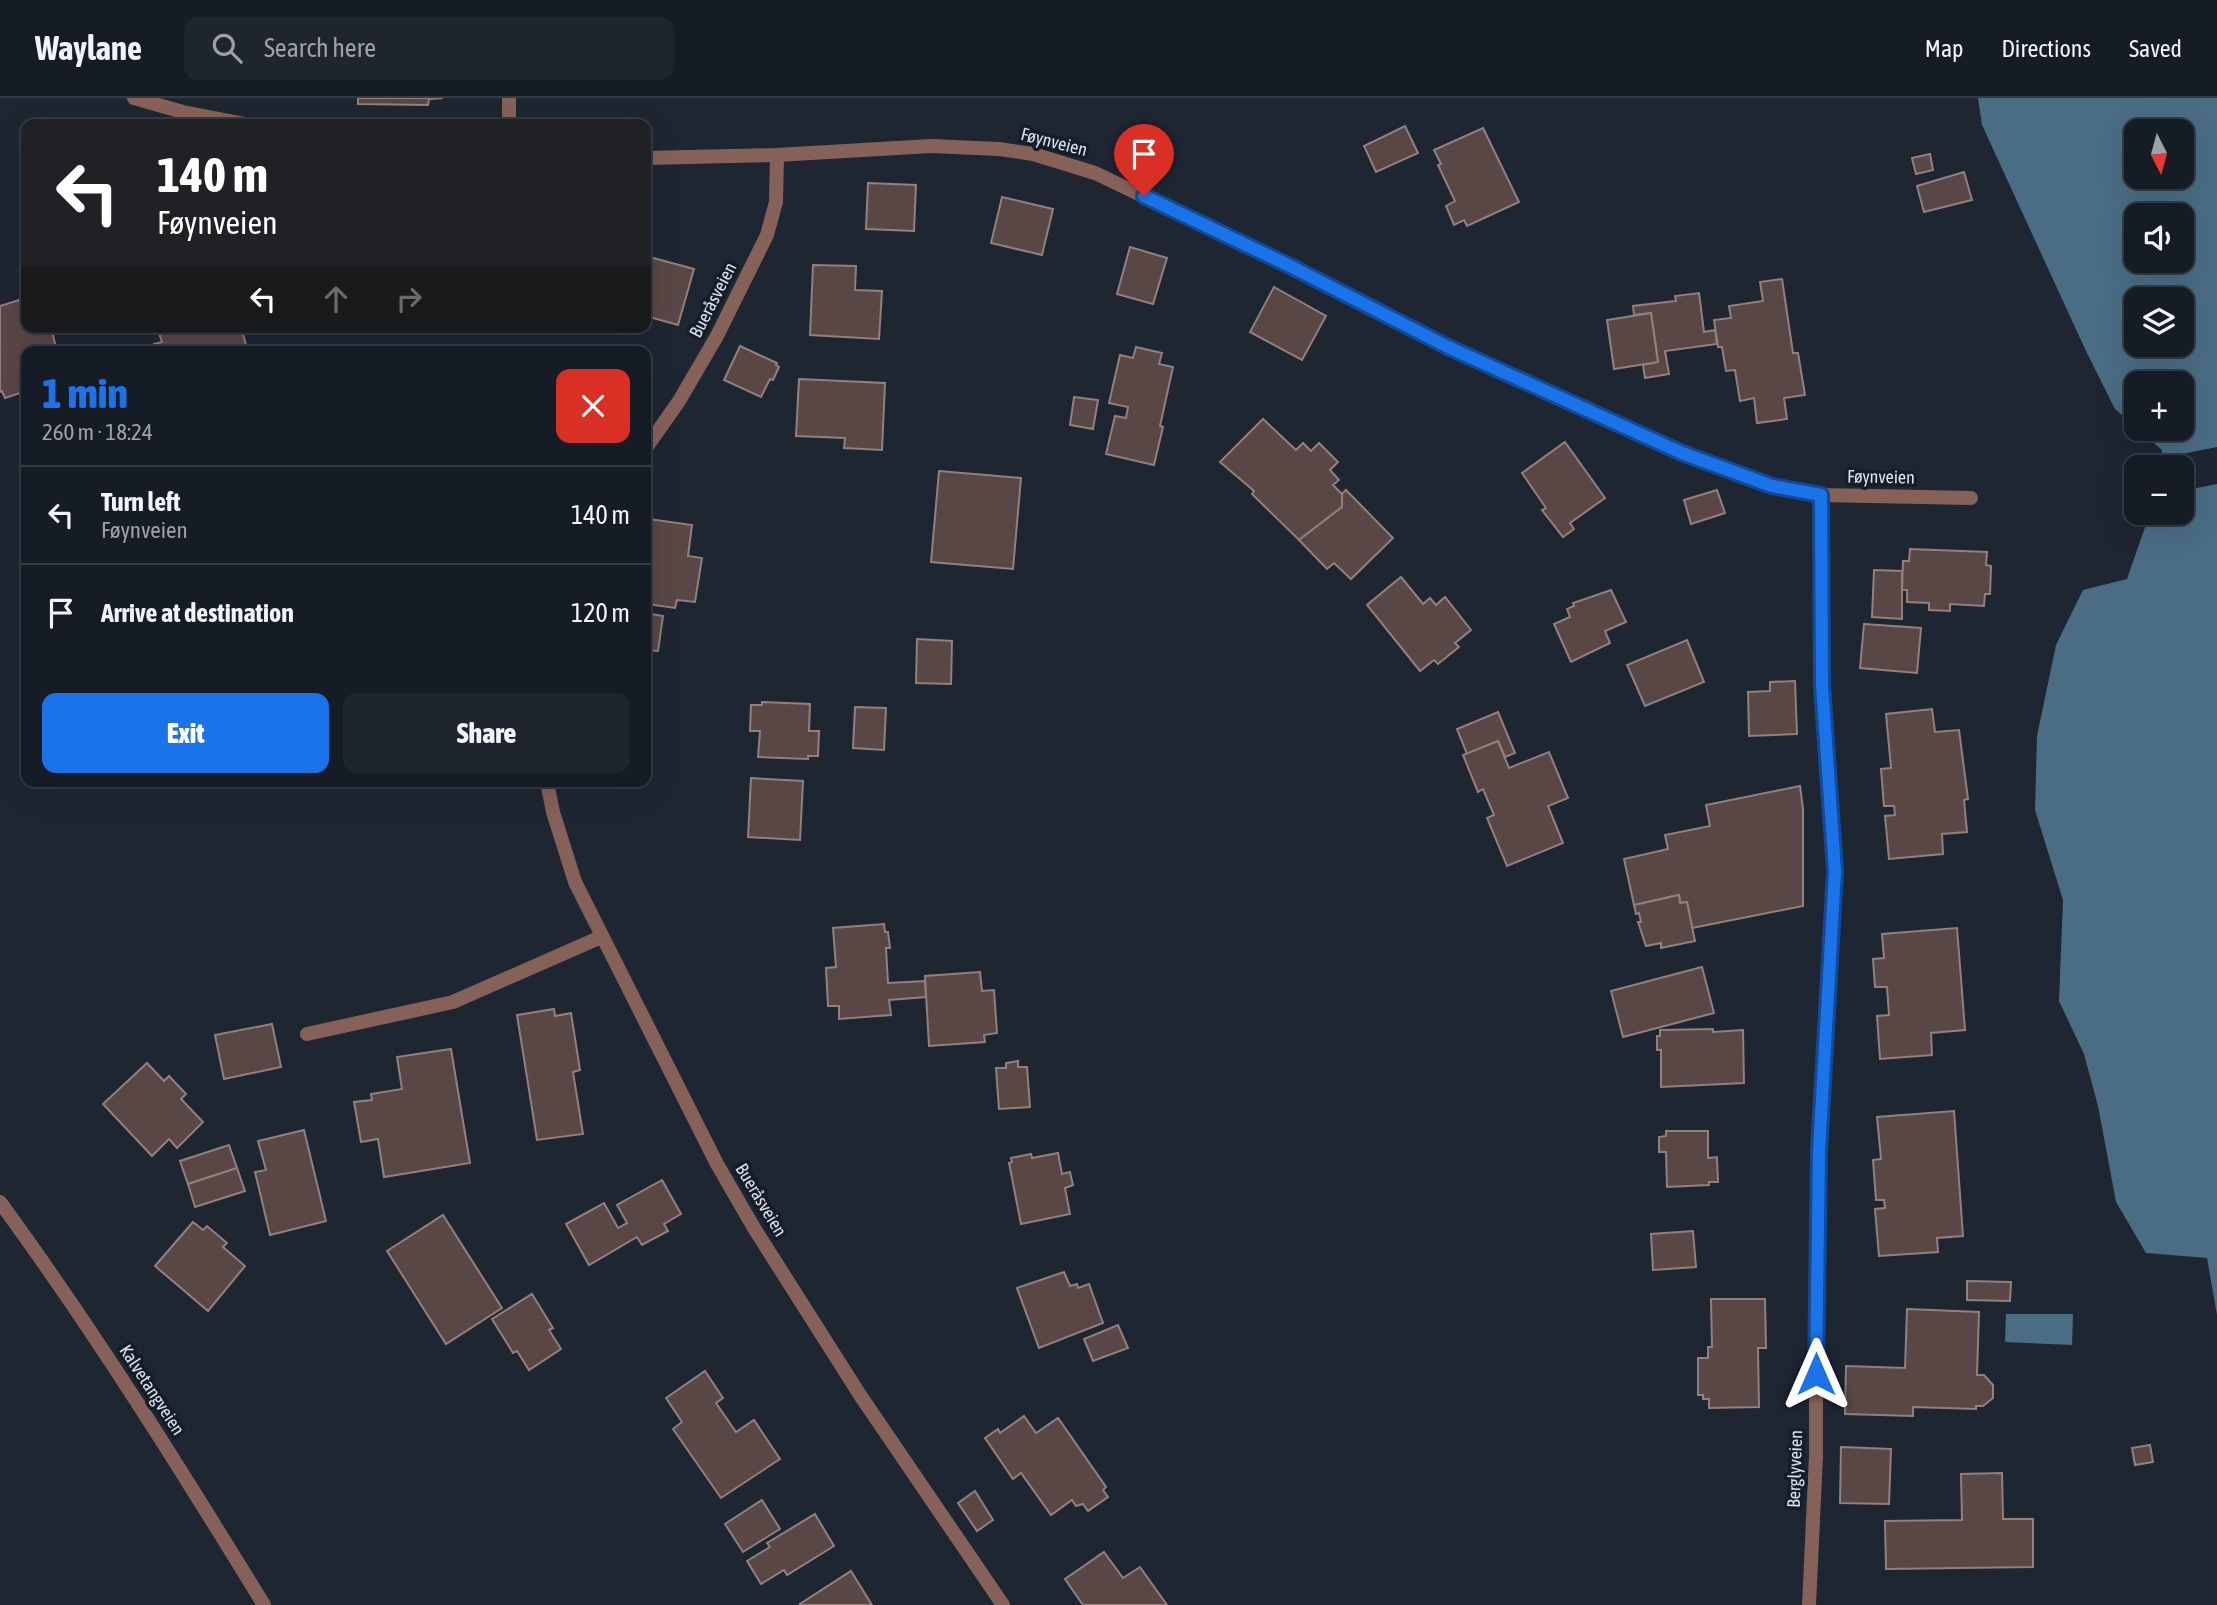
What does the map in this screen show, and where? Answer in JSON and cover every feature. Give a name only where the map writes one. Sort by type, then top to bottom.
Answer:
[{"type":"street","points":[[134,98],[219,119]]},
{"type":"street","points":[[509,98],[509,119]]},
{"type":"street","name":"Føynveien","points":[[651,158],[777,155],[931,146],[999,149],[1032,154],[1095,173],[1290,266],[1448,347],[1682,453],[1772,486],[1821,495],[1971,498]]},
{"type":"street","name":"Bueråsveien","points":[[651,441],[679,401],[717,335],[767,235],[776,202],[777,155]]},
{"type":"street","name":"Berglyveien","points":[[1809,1605],[1816,1456],[1819,1151],[1835,871],[1822,685],[1821,495]]},
{"type":"street","name":"Bueråsveien","points":[[548,787],[553,813],[575,882],[717,1164],[754,1228],[860,1395],[1003,1605]]},
{"type":"street","points":[[307,1034],[453,1002],[601,937]]},
{"type":"street","name":"Kalvetangveien","points":[[0,1202],[64,1290],[264,1605]]},
{"type":"water","points":[[1978,98],[2217,98],[2217,1315],[2207,1258],[2146,1253],[2116,1202],[2098,1106],[2084,1054],[2059,1001],[2063,900],[2035,810],[2037,736],[2056,645],[2083,590],[2127,579],[2146,525],[2194,525],[2194,455],[2161,455],[2162,450],[2152,441],[2194,441],[2194,371],[2124,371],[2124,417],[2115,409],[1982,125]]},
{"type":"water","points":[[2006,1314],[2073,1314],[2072,1345],[2005,1342]]},
{"type":"pier","points":[[2217,447],[2217,484],[2194,489],[2194,455],[2177,455]]},
{"type":"building","points":[[358,98],[443,98],[429,99],[428,105],[358,104]]},
{"type":"building","points":[[1405,126],[1418,153],[1376,172],[1364,146]]},
{"type":"building","points":[[1483,128],[1519,202],[1467,226],[1464,220],[1454,225],[1446,206],[1455,201],[1434,150]]},
{"type":"building","points":[[1930,154],[1933,170],[1916,174],[1912,158]]},
{"type":"building","points":[[1964,172],[1972,200],[1924,212],[1917,186]]},
{"type":"building","points":[[868,183],[916,185],[914,231],[866,229]]},
{"type":"building","points":[[1002,197],[1053,209],[1042,255],[991,243]]},
{"type":"building","points":[[1130,247],[1167,258],[1153,304],[1117,294]]},
{"type":"building","points":[[651,257],[694,269],[678,325],[651,317]]},
{"type":"building","points":[[813,265],[856,266],[855,290],[882,291],[879,339],[810,335]]},
{"type":"building","points":[[1782,279],[1793,353],[1798,353],[1805,395],[1784,398],[1787,419],[1757,423],[1754,398],[1740,401],[1735,370],[1726,371],[1722,347],[1718,347],[1714,320],[1731,318],[1729,306],[1763,301],[1760,282]]},
{"type":"building","points":[[1274,287],[1326,316],[1302,360],[1250,332]]},
{"type":"building","points":[[1699,293],[1704,332],[1715,330],[1717,344],[1665,351],[1669,374],[1645,378],[1643,365],[1658,362],[1651,313],[1634,315],[1633,306],[1676,301],[1675,296]]},
{"type":"building","points":[[19,300],[21,333],[52,333],[56,346],[21,346],[21,393],[5,398],[2,391],[0,392],[0,306]]},
{"type":"building","points":[[1651,313],[1658,362],[1614,369],[1607,320]]},
{"type":"building","points":[[159,333],[243,333],[246,345],[154,346],[162,342]]},
{"type":"building","points":[[740,346],[777,363],[779,367],[761,397],[724,380]]},
{"type":"building","points":[[1136,347],[1162,353],[1159,364],[1173,367],[1154,465],[1106,454],[1115,416],[1126,418],[1128,407],[1109,403],[1120,355],[1133,358]]},
{"type":"building","points":[[799,379],[885,383],[882,450],[844,448],[845,438],[796,436]]},
{"type":"building","points":[[1074,397],[1098,400],[1093,429],[1070,425]]},
{"type":"building","points":[[1263,419],[1296,450],[1303,443],[1311,451],[1319,443],[1338,462],[1330,470],[1339,480],[1333,485],[1342,494],[1342,507],[1299,540],[1252,494],[1254,491],[1220,462]]},
{"type":"building","points":[[1565,442],[1605,498],[1570,523],[1574,529],[1563,537],[1542,510],[1546,508],[1522,473]]},
{"type":"building","points":[[939,471],[1021,478],[1013,569],[931,562]]},
{"type":"building","points":[[1346,490],[1393,538],[1351,579],[1334,563],[1327,569],[1299,540],[1342,507],[1342,494]]},
{"type":"building","points":[[1717,490],[1725,513],[1691,524],[1684,500]]},
{"type":"building","points":[[651,519],[692,525],[688,556],[702,558],[695,602],[677,600],[675,608],[651,605]]},
{"type":"building","points":[[1910,549],[1987,552],[1986,565],[1991,566],[1990,594],[1985,594],[1984,606],[1950,604],[1950,611],[1929,610],[1929,603],[1907,602],[1907,590],[1902,590],[1903,561],[1909,561]]},
{"type":"building","points":[[1874,570],[1902,571],[1902,619],[1872,617]]},
{"type":"building","points":[[1401,577],[1423,604],[1430,598],[1436,605],[1445,597],[1471,630],[1455,643],[1459,647],[1438,664],[1434,660],[1420,671],[1367,605]]},
{"type":"building","points":[[1611,590],[1626,622],[1605,631],[1610,643],[1571,662],[1554,624],[1570,617],[1567,609],[1574,606],[1573,603]]},
{"type":"building","points":[[651,614],[663,616],[658,651],[651,650]]},
{"type":"building","points":[[1864,624],[1921,628],[1917,673],[1860,668]]},
{"type":"building","points":[[917,639],[952,641],[951,684],[916,683]]},
{"type":"building","points":[[1687,640],[1704,682],[1645,706],[1627,665]]},
{"type":"building","points":[[1795,681],[1797,734],[1749,736],[1748,692],[1770,691],[1770,682]]},
{"type":"building","points":[[762,702],[810,704],[809,731],[819,731],[818,756],[808,756],[808,759],[758,757],[760,731],[750,731],[751,705],[762,705]]},
{"type":"building","points":[[855,707],[886,708],[884,750],[853,748]]},
{"type":"building","points":[[1932,709],[1935,732],[1959,730],[1968,799],[1964,800],[1967,832],[1942,834],[1943,854],[1889,859],[1885,816],[1895,815],[1894,806],[1884,806],[1881,769],[1891,768],[1886,714]]},
{"type":"building","points":[[1498,712],[1515,753],[1505,757],[1498,741],[1467,754],[1457,729]]},
{"type":"building","points":[[1498,741],[1509,768],[1549,752],[1568,798],[1548,806],[1563,843],[1507,866],[1487,818],[1494,815],[1483,789],[1478,792],[1463,755]]},
{"type":"building","points":[[751,778],[803,781],[800,840],[748,837]]},
{"type":"building","points":[[1800,786],[1803,809],[1803,906],[1692,928],[1687,902],[1680,903],[1679,895],[1634,905],[1624,859],[1668,849],[1665,835],[1710,826],[1706,805]]},
{"type":"building","points":[[1679,895],[1680,903],[1687,902],[1695,941],[1661,948],[1661,943],[1646,946],[1638,922],[1641,922],[1639,913],[1636,914],[1634,905]]},
{"type":"building","points":[[884,924],[890,948],[886,948],[888,983],[925,981],[926,997],[889,1000],[891,1015],[839,1019],[839,1006],[828,1006],[826,968],[836,967],[833,928]]},
{"type":"building","points":[[1957,928],[1965,1030],[1931,1033],[1932,1055],[1880,1059],[1877,1016],[1889,1015],[1887,987],[1875,987],[1873,959],[1884,958],[1882,934]]},
{"type":"building","points":[[1702,967],[1714,1013],[1623,1037],[1611,991]]},
{"type":"building","points":[[980,972],[982,991],[994,990],[997,1033],[984,1035],[985,1042],[929,1046],[925,976]]},
{"type":"building","points":[[554,1009],[555,1016],[571,1013],[580,1070],[573,1072],[583,1134],[537,1140],[517,1015]]},
{"type":"building","points":[[272,1024],[281,1067],[224,1079],[215,1035]]},
{"type":"building","points":[[1713,1029],[1713,1032],[1743,1030],[1744,1083],[1661,1087],[1661,1050],[1657,1050],[1660,1030]]},
{"type":"building","points":[[451,1049],[470,1163],[384,1177],[378,1139],[361,1142],[354,1102],[372,1100],[371,1094],[402,1089],[397,1057]]},
{"type":"building","points":[[1018,1061],[1018,1067],[1027,1067],[1030,1107],[999,1109],[996,1068],[1006,1068],[1006,1063]]},
{"type":"building","points":[[147,1063],[164,1081],[169,1076],[186,1094],[181,1099],[203,1122],[177,1148],[169,1139],[152,1156],[103,1104]]},
{"type":"building","points":[[1954,1111],[1963,1236],[1937,1238],[1938,1252],[1879,1256],[1875,1209],[1885,1208],[1884,1200],[1876,1200],[1873,1160],[1881,1159],[1877,1117]]},
{"type":"building","points":[[304,1130],[326,1221],[270,1235],[255,1172],[266,1170],[258,1141]]},
{"type":"building","points":[[1666,1131],[1708,1131],[1708,1158],[1717,1157],[1718,1182],[1709,1182],[1709,1185],[1667,1187],[1666,1152],[1659,1152],[1659,1137],[1666,1136]]},
{"type":"building","points":[[229,1145],[237,1168],[188,1184],[180,1161]]},
{"type":"building","points":[[1058,1153],[1062,1174],[1070,1172],[1073,1185],[1065,1188],[1070,1214],[1021,1224],[1009,1163],[1012,1162],[1011,1158],[1031,1154],[1032,1158]]},
{"type":"building","points":[[237,1168],[245,1191],[195,1207],[188,1184]]},
{"type":"building","points":[[662,1180],[681,1214],[664,1224],[668,1231],[642,1245],[637,1237],[589,1265],[566,1224],[604,1203],[618,1228],[627,1223],[617,1205]]},
{"type":"building","points":[[443,1215],[502,1308],[446,1344],[387,1251]]},
{"type":"building","points":[[193,1222],[203,1230],[207,1226],[227,1243],[223,1247],[245,1266],[208,1311],[155,1266]]},
{"type":"building","points":[[1693,1231],[1696,1267],[1653,1270],[1651,1234]]},
{"type":"building","points":[[1064,1272],[1070,1286],[1077,1284],[1078,1288],[1089,1284],[1103,1323],[1039,1348],[1017,1288]]},
{"type":"building","points":[[1967,1281],[2011,1282],[2010,1301],[1967,1300]]},
{"type":"building","points":[[532,1294],[553,1328],[549,1330],[561,1349],[529,1370],[517,1351],[513,1353],[492,1319]]},
{"type":"building","points":[[1711,1299],[1765,1299],[1766,1348],[1758,1348],[1759,1407],[1709,1408],[1709,1399],[1698,1395],[1698,1358],[1708,1358],[1708,1347],[1712,1347]]},
{"type":"building","points":[[1907,1309],[1979,1312],[1977,1375],[1984,1375],[1993,1385],[1993,1398],[1983,1406],[1976,1406],[1976,1409],[1913,1407],[1913,1416],[1845,1414],[1846,1366],[1905,1368]]},
{"type":"building","points":[[1118,1325],[1128,1348],[1093,1361],[1084,1339]]},
{"type":"building","points":[[705,1371],[723,1398],[716,1403],[736,1432],[754,1420],[780,1459],[721,1498],[673,1429],[682,1422],[666,1398]]},
{"type":"building","points":[[1024,1416],[1036,1433],[1058,1418],[1106,1487],[1103,1490],[1108,1497],[1088,1511],[1083,1504],[1076,1506],[1072,1500],[1051,1515],[1021,1473],[1013,1479],[985,1438],[998,1429],[1000,1433]]},
{"type":"building","points":[[2150,1445],[2153,1462],[2135,1465],[2132,1448]]},
{"type":"building","points":[[1841,1447],[1891,1449],[1889,1504],[1840,1503]]},
{"type":"building","points":[[2002,1473],[2003,1519],[2033,1519],[2033,1567],[1886,1569],[1885,1521],[1962,1520],[1961,1474]]},
{"type":"building","points":[[975,1491],[993,1520],[977,1531],[958,1503]]},
{"type":"building","points":[[762,1500],[780,1529],[743,1552],[725,1524]]},
{"type":"building","points":[[815,1514],[834,1546],[787,1575],[784,1570],[761,1584],[747,1561],[770,1547],[767,1543]]},
{"type":"building","points":[[1104,1552],[1123,1578],[1140,1567],[1167,1605],[1083,1605],[1065,1579]]},
{"type":"building","points":[[851,1571],[872,1605],[800,1604]]},
{"type":"route","points":[[1144,196],[1290,266],[1448,347],[1682,453],[1772,486],[1821,495],[1822,685],[1835,871],[1819,1151],[1816,1374]]}]
